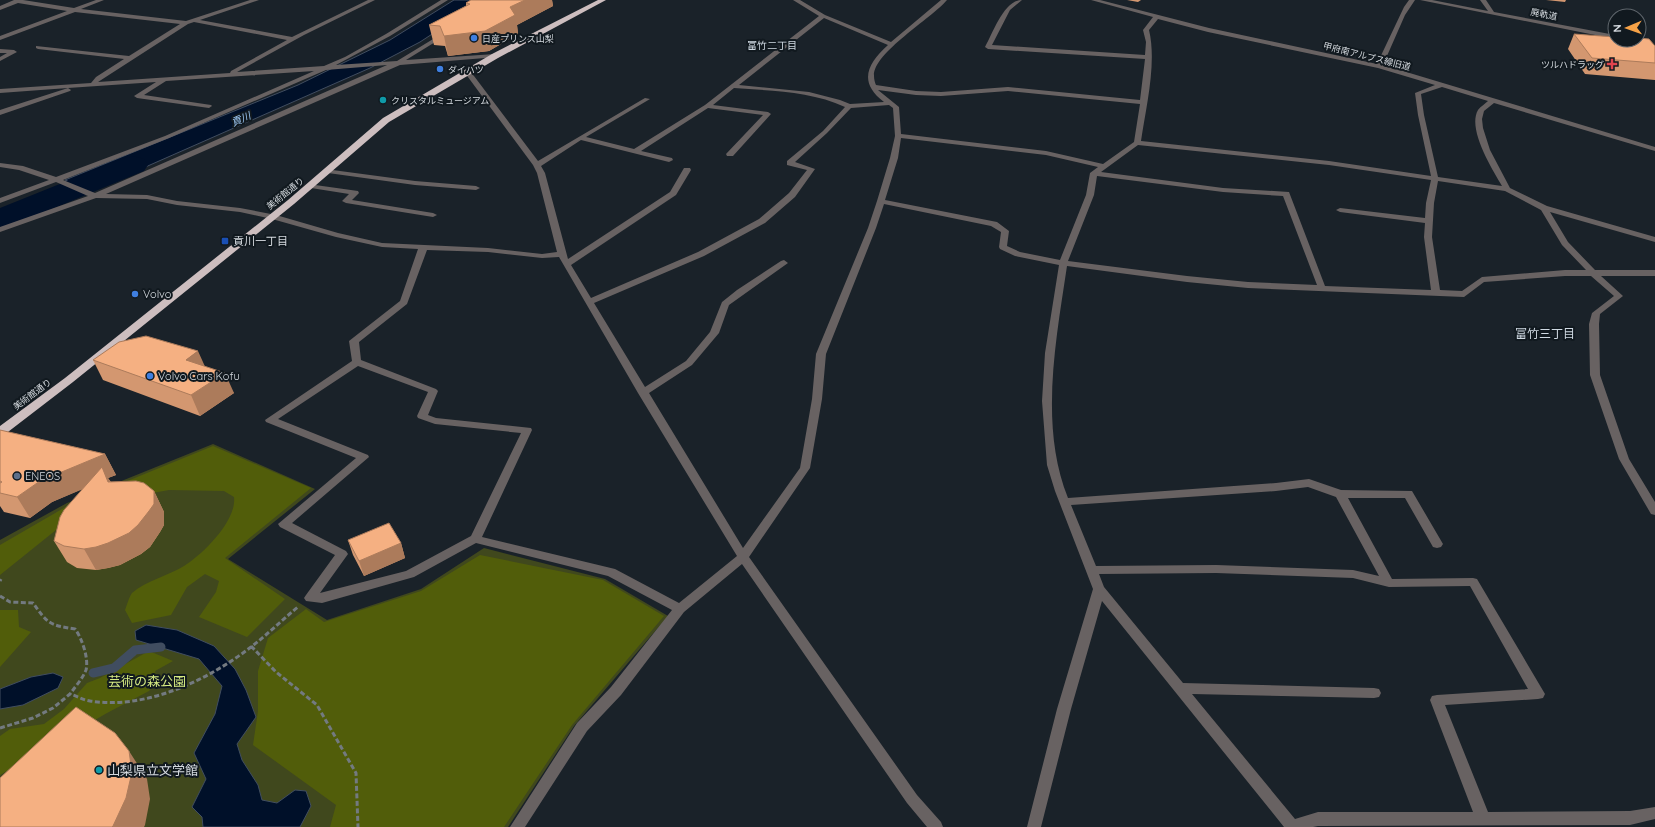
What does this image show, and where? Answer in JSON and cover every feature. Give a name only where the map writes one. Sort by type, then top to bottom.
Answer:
[{"type":"highway","name":"美術館通り","points":[[0,432],[99,356],[273,217],[386,120],[495,56],[603,0]]},
{"type":"street","points":[[0,38],[101,0]]},
{"type":"street","points":[[93,84],[98,78],[186,23],[256,0]]},
{"type":"street","points":[[229,74],[293,39],[372,0]]},
{"type":"street","points":[[0,201],[59,181],[167,137],[327,68],[388,35],[445,0]]},
{"type":"street","points":[[796,0],[823,16],[891,44]]},
{"type":"street","points":[[517,827],[582,727],[616,691],[680,610],[743,557],[805,468],[817,399],[821,354],[872,228],[894,158],[898,136],[896,107],[873,87],[870,78],[872,65],[891,44],[938,8],[944,0]]},
{"type":"street","points":[[1019,0],[1008,9],[988,47],[1147,57]]},
{"type":"street","name":"甲府南アルプス線旧道","points":[[1094,0],[1208,30],[1379,66],[1655,149]]},
{"type":"street","points":[[1379,66],[1389,49],[1406,7],[1412,0]]},
{"type":"street","name":"廃軌道","points":[[1423,0],[1607,35]]},
{"type":"street","points":[[1484,0],[1492,13]]},
{"type":"street","points":[[0,8],[18,1],[73,10],[186,23]]},
{"type":"street","points":[[636,152],[707,106],[823,16]]},
{"type":"street","points":[[1137,144],[1148,78],[1147,57],[1149,42],[1146,30],[1157,16]]},
{"type":"street","points":[[193,20],[293,39]]},
{"type":"street","points":[[0,230],[93,195],[398,63],[451,30]]},
{"type":"street","points":[[38,47],[129,58]]},
{"type":"street","points":[[0,51],[14,52],[0,59]]},
{"type":"street","points":[[0,91],[495,56]]},
{"type":"street","points":[[467,72],[537,165],[541,173],[564,259],[643,393],[743,557],[912,799],[936,827]]},
{"type":"street","points":[[165,79],[137,96],[209,106]]},
{"type":"street","points":[[0,114],[8,109],[83,85]]},
{"type":"street","points":[[1436,292],[1428,237],[1430,203],[1435,178],[1421,116],[1418,93],[1442,85]]},
{"type":"street","points":[[733,86],[816,96],[839,101],[849,106],[891,103]]},
{"type":"street","points":[[873,87],[916,93],[941,94],[1008,88],[1143,102]]},
{"type":"street","points":[[537,165],[647,99]]},
{"type":"street","points":[[1493,101],[1481,110],[1479,118],[1482,138],[1506,189]]},
{"type":"street","points":[[707,106],[768,114],[730,154]]},
{"type":"street","points":[[589,302],[701,254],[762,221],[792,195],[812,168],[790,163],[825,132],[849,106]]},
{"type":"street","points":[[898,136],[1046,153],[1104,166]]},
{"type":"street","points":[[580,138],[669,160]]},
{"type":"street","points":[[1655,240],[1544,208],[1506,189],[1329,163],[1137,144],[1094,173],[1090,195],[1063,263],[1050,353],[1047,401],[1052,465],[1064,502],[1099,589],[1292,827],[1318,819],[1630,818],[1655,813]]},
{"type":"street","points":[[0,165],[20,168],[59,181],[93,195],[147,197],[177,203],[240,210],[273,217],[336,235],[382,245],[488,250],[564,259],[674,193],[687,170]]},
{"type":"street","points":[[328,171],[415,184],[476,188]]},
{"type":"street","points":[[1094,173],[1223,190],[1286,194],[1322,288]]},
{"type":"street","points":[[310,186],[356,193],[346,201],[433,215]]},
{"type":"street","points":[[881,201],[994,224],[1005,231],[1003,247],[1018,254],[1063,263],[1241,284],[1464,294],[1482,280],[1593,273],[1655,273]]},
{"type":"street","points":[[1544,208],[1565,243],[1593,273],[1619,296],[1596,312],[1594,324],[1595,375],[1624,459],[1655,511]]},
{"type":"street","points":[[1340,210],[1429,221]]},
{"type":"street","points":[[356,362],[354,341],[404,302],[423,248]]},
{"type":"street","points":[[643,393],[689,364],[714,333],[725,304],[740,292],[784,263]]},
{"type":"street","points":[[310,598],[322,598],[410,574],[475,539],[527,430],[435,421],[422,416],[433,391],[356,362]]},
{"type":"street","points":[[310,598],[342,554],[284,524],[364,457],[270,420],[356,362]]},
{"type":"street","points":[[1064,502],[1276,487],[1309,483],[1340,494],[1408,494],[1437,544]]},
{"type":"street","points":[[1340,494],[1390,583]]},
{"type":"street","points":[[475,539],[611,572],[680,610]]},
{"type":"street","points":[[1092,570],[1216,569],[1353,574],[1390,583],[1473,582],[1538,694],[1437,700],[1483,818]]},
{"type":"street","points":[[1034,827],[1064,709],[1099,589]]},
{"type":"street","points":[[1180,688],[1374,693]]},
{"type":"path","points":[[0,596],[10,602],[33,603],[46,621],[55,626],[75,629],[80,635],[85,650],[86,670],[70,694],[53,708],[34,718],[0,728]]},
{"type":"path","points":[[70,694],[91,701],[124,703],[146,699],[198,680],[244,652],[310,598]]},
{"type":"path","points":[[251,646],[276,672],[317,706],[356,773],[358,827]]},
{"type":"green space","name":"芸術の森公園","points":[[213,444],[315,489],[228,559],[327,620],[421,589],[484,548],[605,579],[668,616],[574,726],[508,827],[0,827],[0,540],[67,503]]},
{"type":"green space","points":[[213,446],[311,488],[225,558],[285,599],[247,637],[199,617],[216,592],[219,581],[205,574],[187,587],[171,615],[132,623],[125,610],[132,593],[151,581],[184,566],[209,546],[230,516],[234,497],[224,491],[169,490],[136,496],[76,502]]},
{"type":"green space","points":[[69,505],[80,519],[56,530],[0,575],[0,545]]},
{"type":"green space","points":[[480,555],[603,580],[664,616],[572,725],[504,827],[330,827],[336,805],[253,745],[258,711],[258,671],[268,638],[306,609],[324,622],[421,591]]},
{"type":"green space","points":[[0,610],[18,610],[19,627],[31,632],[0,667]]},
{"type":"green space","points":[[149,651],[173,661],[155,671],[158,681],[149,691],[107,713],[0,775],[0,736],[10,729],[44,724],[64,709],[87,683],[100,678]]},
{"type":"water","points":[[454,0],[484,0],[420,42],[370,68],[91,191],[65,180],[298,85],[390,40]]},
{"type":"water","points":[[146,625],[177,630],[214,646],[235,669],[246,690],[256,717],[237,744],[242,760],[258,785],[262,800],[277,803],[295,790],[306,791],[311,806],[300,827],[203,827],[202,817],[192,807],[206,779],[194,753],[215,714],[222,686],[199,659],[136,640],[135,631]]},
{"type":"water","points":[[53,673],[63,677],[58,688],[23,705],[0,709],[0,689],[31,677]]},
{"type":"building","points":[[471,0],[525,0],[510,7],[515,15],[485,31],[444,36],[440,26],[429,25],[470,4],[466,3]]},
{"type":"building","points":[[1574,34],[1607,36],[1607,48],[1647,48],[1647,39],[1655,46],[1655,63],[1592,58]]},
{"type":"building","points":[[146,336],[198,351],[186,360],[225,373],[191,395],[93,360],[119,342]]},
{"type":"building","points":[[0,430],[105,454],[40,481],[17,497],[0,493],[0,483],[2,482],[0,481]]},
{"type":"building","points":[[102,467],[108,482],[136,481],[144,483],[154,491],[154,504],[138,525],[129,533],[108,543],[84,549],[64,546],[54,541],[60,517],[64,510]]},
{"type":"building","points":[[389,523],[401,543],[359,561],[348,540]]},
{"type":"building","name":"山梨県立文学館","points":[[76,707],[115,733],[129,751],[132,772],[126,798],[113,826],[0,827],[0,778]]},
{"type":"waterway","name":"貢川","points":[[0,219],[133,165]]},
{"type":"waterway","points":[[93,673],[114,668],[135,650],[161,647]]},
{"type":"place","name":"日産プリンス山梨","points":[[474,38]]},
{"type":"place","name":"ツルハドラッグ","points":[[1612,64]]},
{"type":"place","name":"ダイハツ","points":[[440,69]]},
{"type":"place","name":"クリスタルミュージアム","points":[[383,100]]},
{"type":"place","name":"貢川一丁目","points":[[225,241]]},
{"type":"place","name":"Volvo","points":[[135,294]]},
{"type":"place","name":"Volvo Cars Kofu","points":[[150,376]]},
{"type":"place","name":"ENEOS","points":[[17,476]]},
{"type":"place","name":"山梨県立文学館","points":[[99,770]]},
{"type":"district","name":"富竹二丁目","points":[[772,45]]},
{"type":"district","name":"富竹三丁目","points":[[1545,333]]}]
